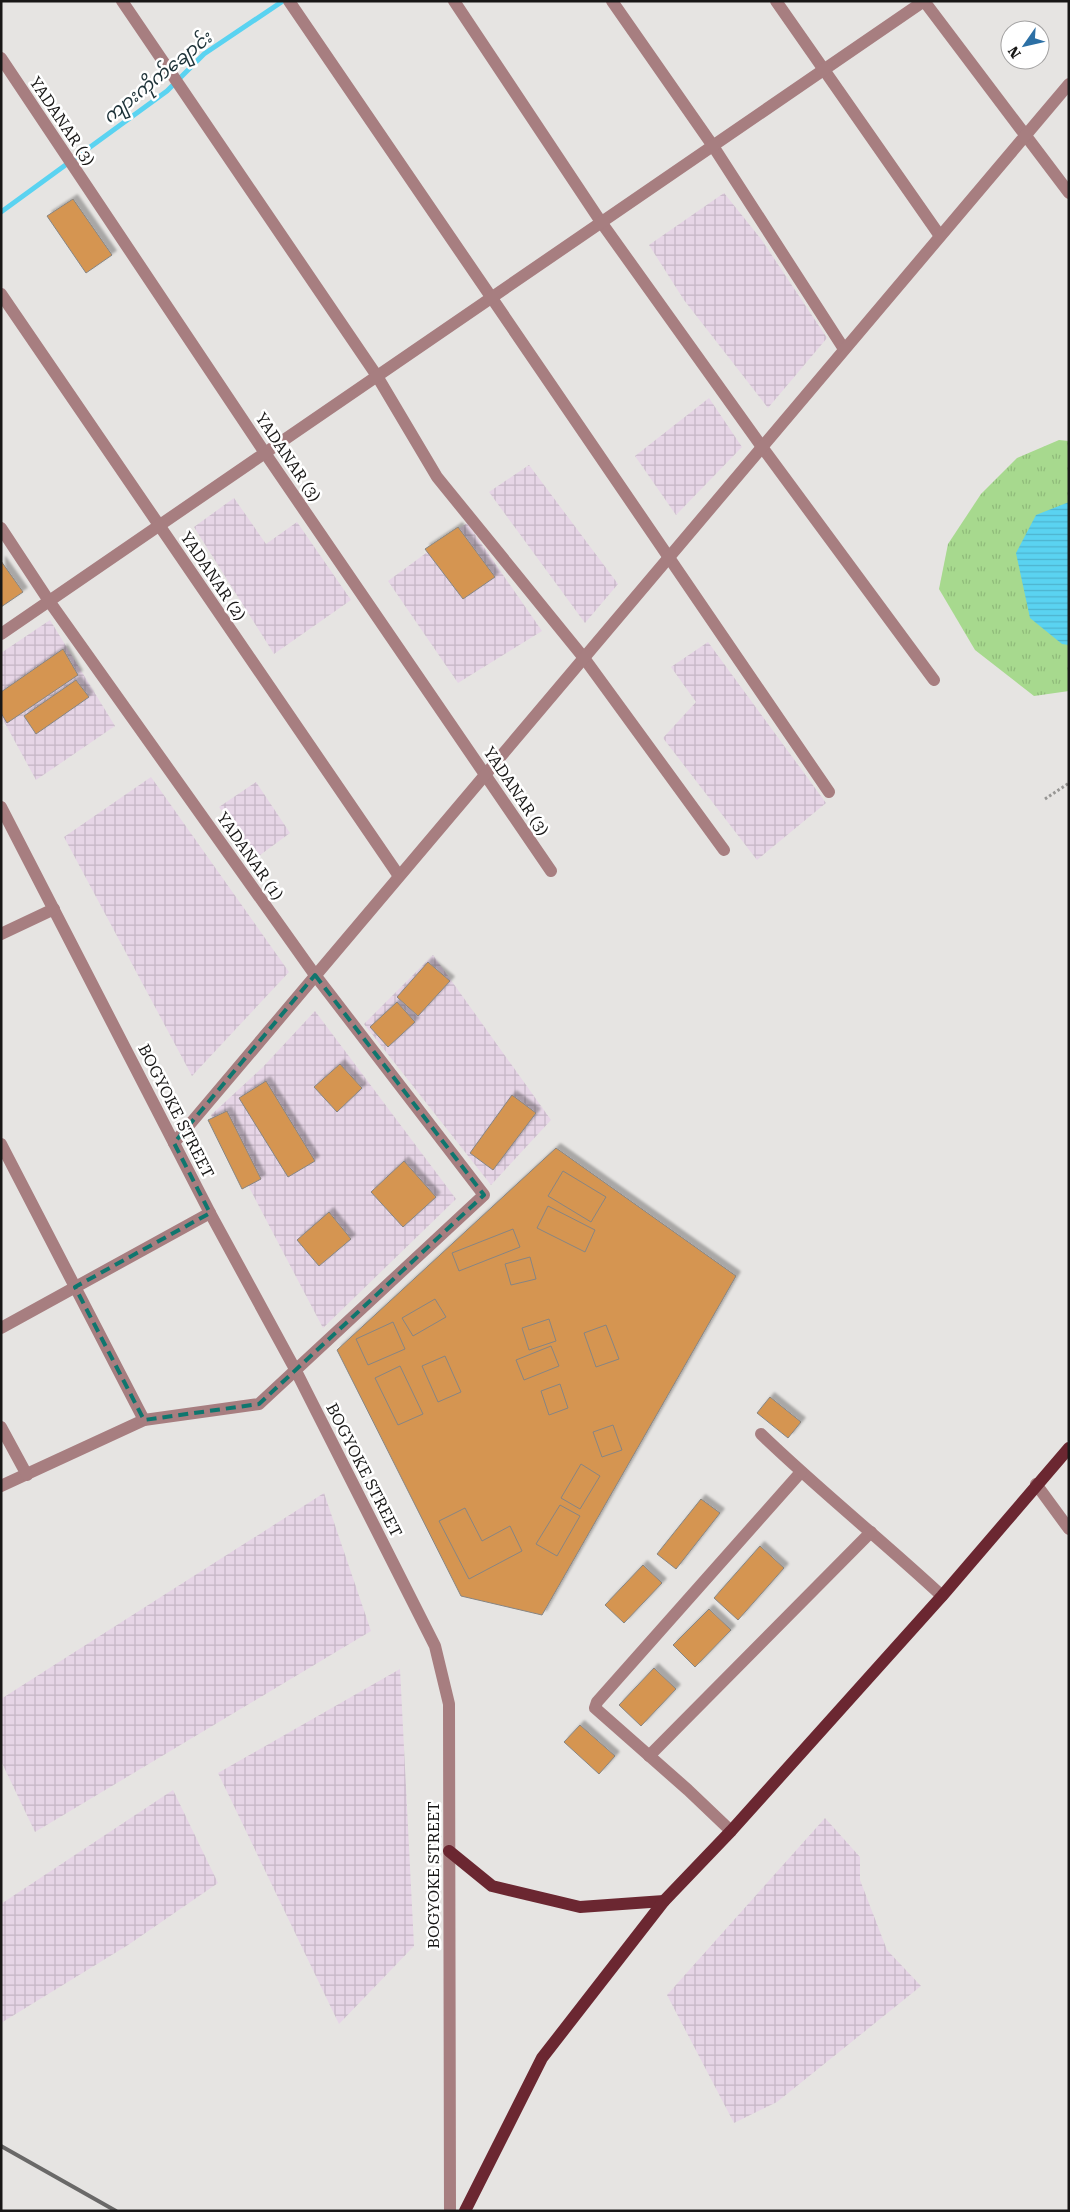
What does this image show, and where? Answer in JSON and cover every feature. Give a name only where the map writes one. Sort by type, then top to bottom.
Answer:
[{"type":"main road","points":[[465,2211],[542,2058],[664,1901],[732,1831],[942,1596],[1036,1484],[1069,1448]]},
{"type":"main road","points":[[449,1851],[492,1886],[580,1907],[664,1901]]},
{"type":"street","points":[[122,1],[377,376],[437,477],[584,658],[724,850]]},
{"type":"street","points":[[454,1],[602,222],[762,447],[934,680]]},
{"type":"street","points":[[612,1],[713,146],[844,350]]},
{"type":"street","points":[[776,1],[940,236]]},
{"type":"street","points":[[1,634],[924,1],[1069,193]]},
{"type":"street","points":[[292,5],[829,792]]},
{"type":"street","name":"YADANAR (3)","points":[[1,58],[265,453],[551,871]]},
{"type":"street","points":[[174,1143],[1069,84]]},
{"type":"street","name":"YADANAR (2)","points":[[1,294],[399,876]]},
{"type":"street","name":"YADANAR (1)","points":[[1,528],[49,601],[315,975],[484,1195],[296,1371]]},
{"type":"street","name":"BOGYOKE STREET","points":[[1,807],[210,1213],[296,1371],[435,1646],[449,1704],[450,2211]]},
{"type":"street","points":[[1,934],[54,909]]},
{"type":"street","points":[[1,1144],[144,1420]]},
{"type":"street","points":[[1,1328],[210,1213]]},
{"type":"street","points":[[1,1486],[144,1420],[259,1404],[296,1371]]},
{"type":"street","points":[[1,1427],[27,1475]]},
{"type":"street","points":[[761,1434],[801,1472],[942,1596]]},
{"type":"street","points":[[732,1831],[595,1708],[597,1702],[801,1472]]},
{"type":"street","points":[[1036,1484],[1069,1529]]},
{"type":"street","points":[[649,1756],[871,1532]]},
{"type":"path","points":[[1045,799],[1069,783]]},
{"type":"highlighted area","points":[[315,975],[484,1195],[259,1404],[144,1420],[75,1287],[210,1213],[174,1143]]},
{"type":"shaded area","points":[[724,193],[761,239],[827,338],[768,408],[684,300],[649,245]]},
{"type":"shaded area","points":[[709,398],[742,447],[676,515],[635,456]]},
{"type":"shaded area","points":[[529,465],[618,584],[585,623],[489,492]]},
{"type":"shaded area","points":[[234,498],[266,544],[297,522],[351,600],[274,654],[194,527]]},
{"type":"shaded area","points":[[467,523],[542,631],[458,683],[388,581]]},
{"type":"shaded area","points":[[50,620],[115,726],[36,780],[1,716],[1,653]]},
{"type":"shaded area","points":[[708,642],[826,803],[757,860],[663,738],[696,702],[671,667]]},
{"type":"shaded area","points":[[151,777],[289,972],[192,1076],[64,837]]},
{"type":"shaded area","points":[[256,782],[290,833],[256,858],[219,807]]},
{"type":"shaded area","points":[[433,955],[551,1120],[491,1185],[364,1024]]},
{"type":"shaded area","points":[[315,1011],[456,1199],[323,1328],[211,1115],[263,1067]]},
{"type":"shaded area","points":[[324,1493],[371,1631],[35,1832],[1,1761],[1,1699]]},
{"type":"shaded area","points":[[400,1669],[414,1946],[339,2024],[218,1773]]},
{"type":"shaded area","points":[[173,1790],[218,1883],[128,1945],[1,2023],[1,1904]]},
{"type":"shaded area","points":[[825,1818],[860,1857],[860,1880],[887,1950],[921,1986],[777,2102],[734,2123],[667,1995]]},
{"type":"green space","points":[[1059,440],[1069,441],[1069,691],[1034,696],[975,650],[939,589],[948,544],[981,494],[1017,458]]},
{"type":"water","points":[[1069,502],[1069,645],[1062,644],[1030,618],[1016,553],[1036,515]]},
{"type":"building","points":[[73,199],[112,255],[86,273],[47,216]]},
{"type":"building","points":[[458,527],[495,577],[463,599],[425,549]]},
{"type":"building","points":[[1,561],[23,592],[1,607]]},
{"type":"building","points":[[63,649],[78,675],[7,723],[1,713],[1,692]]},
{"type":"building","points":[[76,680],[89,697],[36,734],[24,716]]},
{"type":"building","points":[[428,962],[450,981],[418,1016],[397,997]]},
{"type":"building","points":[[397,1002],[415,1022],[388,1047],[370,1027]]},
{"type":"building","points":[[340,1064],[362,1088],[337,1112],[314,1087]]},
{"type":"building","points":[[266,1081],[315,1161],[288,1177],[239,1098]]},
{"type":"building","points":[[512,1095],[536,1113],[493,1170],[470,1153]]},
{"type":"building","points":[[227,1111],[261,1179],[242,1189],[208,1120]]},
{"type":"building","points":[[556,1148],[736,1276],[542,1615],[461,1596],[337,1350]]},
{"type":"building","points":[[404,1161],[436,1197],[403,1227],[371,1192]]},
{"type":"building","points":[[563,1171],[606,1197],[591,1222],[548,1196]]},
{"type":"building","points":[[548,1206],[595,1230],[585,1252],[537,1228]]},
{"type":"building","points":[[329,1212],[351,1239],[319,1266],[297,1240]]},
{"type":"building","points":[[513,1229],[520,1247],[459,1271],[452,1253]]},
{"type":"building","points":[[530,1257],[536,1279],[511,1285],[505,1264]]},
{"type":"building","points":[[435,1299],[446,1317],[413,1336],[402,1318]]},
{"type":"building","points":[[549,1319],[556,1341],[529,1350],[522,1328]]},
{"type":"building","points":[[393,1322],[405,1349],[368,1365],[356,1339]]},
{"type":"building","points":[[606,1325],[619,1359],[596,1367],[584,1333]]},
{"type":"building","points":[[551,1346],[559,1366],[524,1380],[516,1360]]},
{"type":"building","points":[[445,1356],[461,1392],[438,1402],[422,1366]]},
{"type":"building","points":[[400,1366],[423,1414],[398,1425],[375,1378]]},
{"type":"building","points":[[560,1384],[568,1408],[549,1415],[541,1391]]},
{"type":"building","points":[[770,1397],[801,1422],[788,1438],[757,1413]]},
{"type":"building","points":[[613,1425],[622,1450],[602,1457],[593,1432]]},
{"type":"building","points":[[581,1464],[600,1476],[580,1509],[561,1498]]},
{"type":"building","points":[[701,1499],[720,1513],[676,1569],[657,1554]]},
{"type":"building","points":[[560,1505],[580,1516],[557,1556],[536,1544]]},
{"type":"building","points":[[465,1508],[482,1541],[510,1526],[522,1551],[469,1579],[439,1521]]},
{"type":"building","points":[[760,1546],[784,1568],[738,1620],[714,1598]]},
{"type":"building","points":[[643,1565],[662,1583],[624,1623],[605,1605]]},
{"type":"building","points":[[709,1609],[731,1630],[695,1667],[673,1645]]},
{"type":"building","points":[[654,1668],[676,1689],[641,1726],[619,1705]]},
{"type":"building","points":[[580,1725],[615,1756],[599,1774],[564,1742]]},
{"type":"waterway","name":"ကျားကိုက်ချောင်း","points":[[1,212],[167,91],[204,54],[283,1]]},
{"type":"railway","points":[[1,2146],[116,2211]]}]
